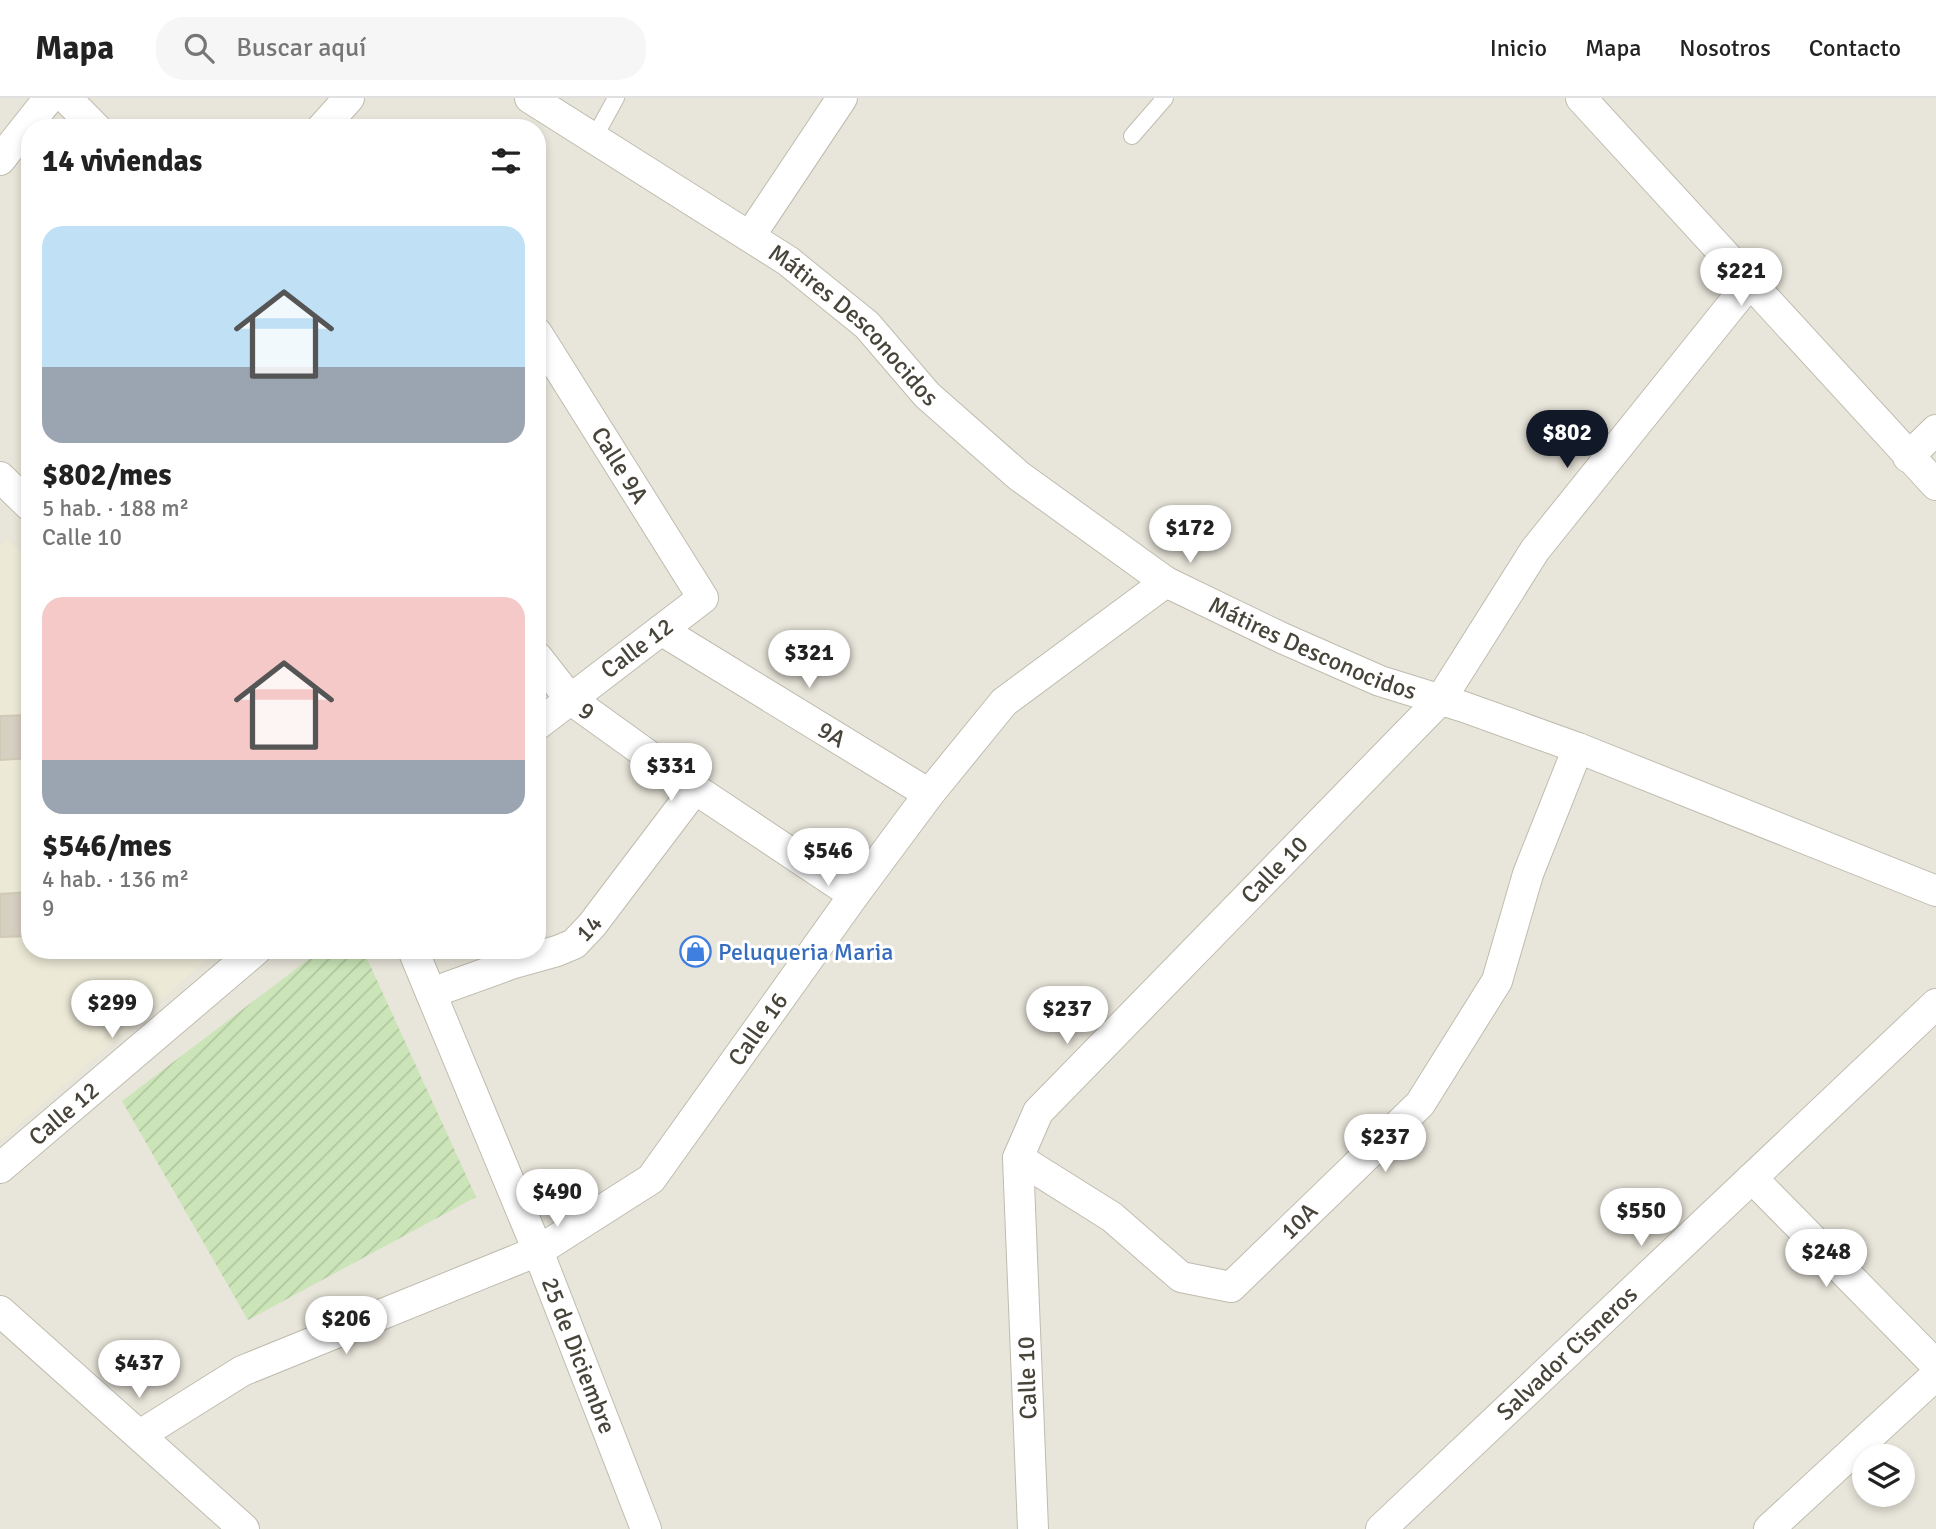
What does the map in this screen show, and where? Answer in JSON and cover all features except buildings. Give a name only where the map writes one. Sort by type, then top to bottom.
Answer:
[{"type":"street","points":[[33,119],[50,98]]},
{"type":"street","points":[[66,98],[87,119]]},
{"type":"street","points":[[331,119],[349,98]]},
{"type":"street","name":"Mátires Desconocidos","points":[[530,98],[788,261],[867,325],[927,395],[1019,476],[1166,582],[1282,638],[1380,681],[1441,699],[1578,748],[1936,891]]},
{"type":"street","points":[[750,236],[842,98]]},
{"type":"street","points":[[1581,98],[1936,485]]},
{"type":"street","points":[[0,160],[21,134]]},
{"type":"street","name":"Calle 10","points":[[1033,1529],[1018,1158],[1038,1112],[1441,699],[1535,550],[1751,281]]},
{"type":"street","name":"Calle 9A","points":[[546,347],[704,598]]},
{"type":"street","points":[[1908,457],[1936,430]]},
{"type":"street","points":[[1,482],[21,497]]},
{"type":"street","name":"Calle 16","points":[[140,1435],[242,1371],[538,1251],[651,1180],[854,895],[929,794],[1004,702],[1166,582]]},
{"type":"street","name":"Calle 12","points":[[546,718],[704,598]]},
{"type":"street","name":"9A","points":[[661,630],[929,794]]},
{"type":"street","name":"9","points":[[546,668],[570,699],[695,789],[854,895]]},
{"type":"street","name":"10A","points":[[1018,1158],[1112,1217],[1181,1276],[1231,1287],[1420,1104],[1497,981],[1528,874],[1578,748]]},
{"type":"street","name":"14","points":[[546,953],[574,944],[592,925],[695,789]]},
{"type":"street","name":"Calle 12","points":[[0,1168],[245,959]]},
{"type":"street","name":"25 de Diciembre","points":[[417,959],[538,1251],[646,1529]]},
{"type":"street","name":"14","points":[[431,992],[529,959]]},
{"type":"street","name":"Salvador Cisneros","points":[[1381,1529],[1936,1004]]},
{"type":"street","points":[[1752,1178],[1936,1365]]},
{"type":"street","points":[[0,1311],[244,1529]]},
{"type":"street","points":[[1769,1529],[1936,1374]]},
{"type":"lane","points":[[594,138],[616,98]]},
{"type":"lane","points":[[1132,136],[1165,98]]},
{"type":"shaded area","points":[[0,98],[1936,98],[1936,1529],[0,1529]]},
{"type":"shaded area","points":[[6,539],[21,552],[21,959],[208,959],[0,1141],[0,546]]},
{"type":"green space","points":[[309,959],[367,959],[476,1197],[248,1320],[122,1101]]},
{"type":"place","name":"Peluqueria Maria","points":[[695,952]]}]
